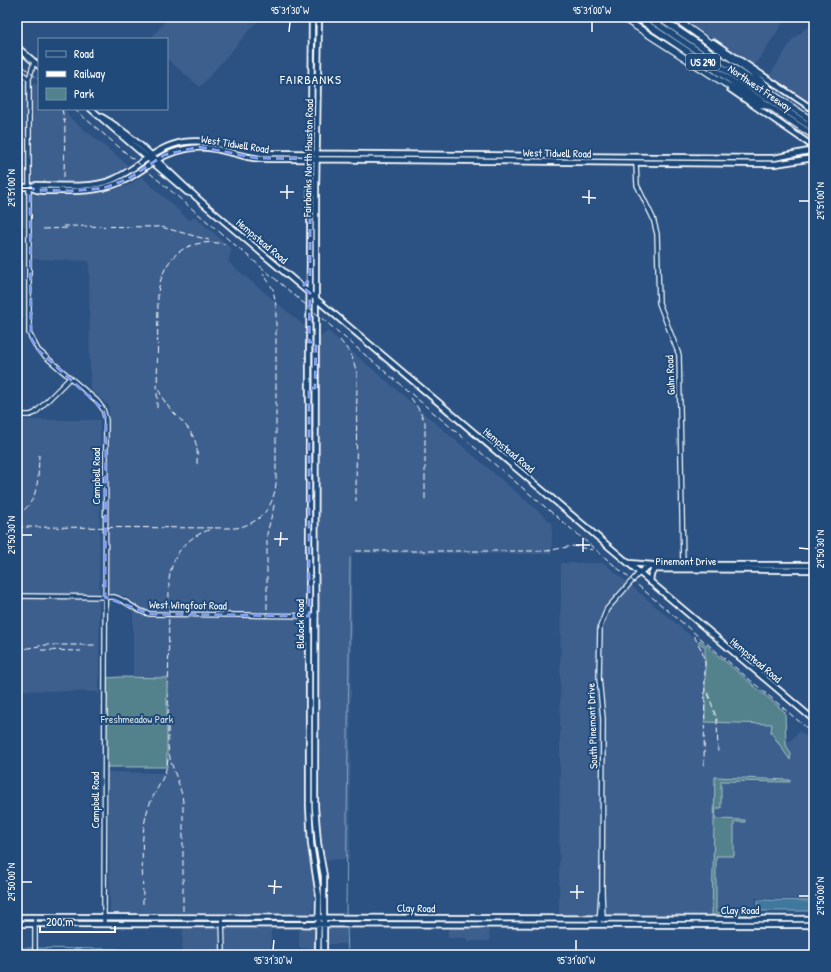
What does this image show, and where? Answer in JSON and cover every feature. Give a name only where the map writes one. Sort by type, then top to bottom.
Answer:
[{"type":"highway","name":"Northwest Freeway","points":[[636,17],[771,107],[811,131],[814,136]]},
{"type":"highway","points":[[647,17],[811,131]]},
{"type":"highway","name":"Northwest Freeway","points":[[658,17],[814,122]]},
{"type":"highway","points":[[674,17],[749,71],[767,86],[773,94]]},
{"type":"highway","points":[[629,22],[759,104],[771,107]]},
{"type":"main road","name":"Fairbanks North Houston Road","points":[[310,293],[312,17]]},
{"type":"main road","name":"Fairbanks North Houston Road","points":[[316,298],[316,153],[319,17]]},
{"type":"main road","points":[[622,17],[814,149]]},
{"type":"main road","points":[[674,17],[814,110]]},
{"type":"main road","points":[[312,34],[319,34]]},
{"type":"main road","points":[[17,47],[38,65]]},
{"type":"main road","name":"Hempstead Road","points":[[92,110],[149,156],[814,720]]},
{"type":"main road","name":"West Tidwell Road","points":[[30,187],[36,184],[70,185],[110,181],[121,176],[149,156],[182,142],[205,141],[256,152],[682,158],[774,158],[802,153],[814,149]]},
{"type":"main road","points":[[804,141],[814,142]]},
{"type":"main road","points":[[802,153],[805,146],[804,141]]},
{"type":"main road","points":[[230,152],[231,146]]},
{"type":"main road","name":"West Tidwell Road","points":[[30,187],[35,190],[88,191],[113,186],[132,176],[154,161],[184,149],[199,147],[257,158],[359,160],[775,164],[814,158]]},
{"type":"main road","points":[[359,153],[359,160]]},
{"type":"main road","points":[[399,154],[400,160]]},
{"type":"main road","points":[[438,154],[438,160]]},
{"type":"main road","points":[[477,161],[478,155]]},
{"type":"main road","points":[[548,156],[548,162]]},
{"type":"main road","points":[[682,158],[682,164]]},
{"type":"main road","points":[[729,164],[730,158]]},
{"type":"main road","points":[[310,179],[313,180],[316,187]]},
{"type":"main road","points":[[70,185],[70,191]]},
{"type":"main road","points":[[17,187],[30,187]]},
{"type":"main road","points":[[298,283],[305,283],[310,279]]},
{"type":"main road","name":"Blalock Road","points":[[310,293],[309,806],[311,844],[324,924],[324,955]]},
{"type":"main road","name":"Blalock Road","points":[[316,298],[315,388],[317,434],[315,807],[318,843],[324,876],[322,917],[319,924],[318,955]]},
{"type":"main road","points":[[316,312],[321,308],[328,309]]},
{"type":"main road","points":[[309,342],[316,342]]},
{"type":"main road","points":[[309,388],[315,388]]},
{"type":"main road","points":[[310,434],[317,434]]},
{"type":"main road","points":[[309,561],[316,561]]},
{"type":"main road","points":[[629,563],[652,564],[655,567],[651,574],[650,582]]},
{"type":"main road","name":"Pinemont Drive","points":[[640,573],[655,567],[814,565]]},
{"type":"main road","name":"Pinemont Drive","points":[[683,567],[814,570]]},
{"type":"main road","points":[[309,653],[316,653]]},
{"type":"main road","points":[[309,692],[316,692]]},
{"type":"main road","points":[[309,731],[315,731]]},
{"type":"main road","points":[[309,771],[315,771]]},
{"type":"main road","points":[[309,806],[315,807]]},
{"type":"main road","points":[[311,844],[318,843]]},
{"type":"main road","points":[[315,863],[319,875],[324,876]]},
{"type":"main road","points":[[318,882],[322,884],[324,891]]},
{"type":"main road","name":"Clay Road","points":[[17,917],[814,919]]},
{"type":"main road","points":[[136,923],[138,917]]},
{"type":"main road","points":[[261,917],[261,923]]},
{"type":"main road","points":[[288,917],[288,923]]},
{"type":"main road","points":[[357,917],[357,924]]},
{"type":"main road","points":[[750,919],[750,925]]},
{"type":"main road","points":[[804,919],[804,925]]},
{"type":"main road","name":"Clay Road","points":[[17,924],[288,923],[814,925]]},
{"type":"street","name":"Campbell Road","points":[[34,62],[29,79],[30,338],[38,350],[98,401],[105,417],[104,923]]},
{"type":"street","points":[[17,70],[29,79]]},
{"type":"street","name":"Guhn Road","points":[[636,163],[637,185],[653,218],[657,234],[659,303],[679,355],[683,567]]},
{"type":"street","points":[[17,415],[30,415],[35,413],[70,378]]},
{"type":"street","name":"South Pinemont Drive","points":[[601,925],[603,719],[599,678],[600,626],[607,609],[640,573]]},
{"type":"street","name":"West Wingfoot Road","points":[[17,596],[105,597],[121,599],[138,610],[150,614],[316,616]]},
{"type":"street","points":[[35,917],[35,954]]},
{"type":"street","points":[[222,917],[223,955]]},
{"type":"highlighted area","points":[[199,147],[257,158],[310,159],[310,279],[302,287],[310,293],[309,342],[316,342],[315,388],[309,388],[309,616],[150,614],[105,597],[106,420],[103,409],[38,350],[31,338],[30,187],[35,190],[71,191],[104,188],[128,179],[164,155]]},
{"type":"shaded area","points":[[169,17],[261,17],[200,87],[168,60],[168,38],[151,38]]},
{"type":"shaded area","points":[[680,17],[787,17],[754,66]]},
{"type":"shaded area","points":[[814,22],[814,108],[768,78],[793,39]]},
{"type":"shaded area","points":[[17,76],[25,83],[38,84],[38,110],[66,110],[70,118],[128,165],[112,176],[89,182],[32,181],[17,183]]},
{"type":"shaded area","points":[[142,177],[190,221],[194,216],[232,249],[228,262],[319,338],[328,331],[552,523],[552,554],[352,553],[349,859],[311,860],[314,887],[313,913],[110,913],[108,772],[164,773],[167,767],[167,678],[133,677],[133,602],[125,596],[108,593],[109,406],[90,389],[89,261],[33,259],[33,195],[91,194],[110,191],[128,186]]},
{"type":"shaded area","points":[[17,190],[24,190],[25,226],[17,226]]},
{"type":"shaded area","points":[[17,260],[24,260],[24,319],[17,319]]},
{"type":"shaded area","points":[[17,420],[100,420],[99,694],[96,692],[17,690]]},
{"type":"shaded area","points":[[561,563],[604,563],[704,647],[703,722],[771,723],[789,742],[800,731],[814,743],[814,900],[755,898],[756,914],[559,915]]},
{"type":"shaded area","points":[[758,900],[814,901],[814,911],[758,911]]},
{"type":"shaded area","points":[[225,926],[271,926],[271,948],[258,948],[257,955],[226,955]]},
{"type":"shaded area","points":[[299,926],[313,926],[316,928],[316,948],[299,948]]},
{"type":"shaded area","points":[[330,926],[346,926],[346,944],[328,944],[328,928]]},
{"type":"shaded area","points":[[448,926],[486,926],[489,929],[490,941],[468,941],[468,938],[448,938]]},
{"type":"shaded area","points":[[183,927],[219,927],[219,955],[182,955]]},
{"type":"green space","points":[[700,640],[785,712],[786,745],[791,754],[790,760],[771,732],[772,724],[705,722],[705,647],[698,642]]},
{"type":"green space","name":"Freshmeadow Park","points":[[107,678],[167,678],[167,767],[106,767]]},
{"type":"green space","points":[[715,777],[790,780],[790,782],[721,781],[721,808],[716,808],[715,819],[745,820],[745,822],[734,822],[734,856],[716,856],[716,913],[746,911],[746,917],[712,916]]},
{"type":"waterway","points":[[346,914],[350,558]]},
{"type":"waterway","points":[[347,927],[348,955]]},
{"type":"waterway","points":[[17,948],[118,949],[140,955]]},
{"type":"railway","points":[[17,61],[38,79]]},
{"type":"railway","points":[[62,110],[65,124],[64,177]]},
{"type":"railway","points":[[75,110],[814,734]]},
{"type":"railway","points":[[63,226],[161,227],[209,240]]},
{"type":"railway","points":[[43,229],[69,228]]},
{"type":"railway","points":[[157,408],[158,292],[161,279],[172,259],[189,246],[199,243],[225,244]]},
{"type":"railway","points":[[17,527],[236,528],[252,523],[264,514],[272,501],[276,484],[276,306],[273,289],[263,273]]},
{"type":"railway","points":[[340,340],[351,354],[357,373],[356,501]]},
{"type":"railway","points":[[159,389],[166,404],[193,436],[197,449],[197,466]]},
{"type":"railway","points":[[411,398],[425,422],[425,502]]},
{"type":"railway","points":[[17,515],[25,510],[34,496],[38,480],[39,455]]},
{"type":"railway","points":[[267,618],[267,534],[275,502]]},
{"type":"railway","points":[[183,911],[183,802],[180,788],[170,760],[168,745],[169,580],[173,563],[181,549],[193,538],[209,530]]},
{"type":"railway","points":[[356,551],[546,551],[573,546],[593,550]]},
{"type":"railway","points":[[694,636],[702,651],[705,663],[704,766]]},
{"type":"railway","points":[[17,650],[45,645],[96,645]]},
{"type":"railway","points":[[41,650],[81,651]]},
{"type":"railway","points":[[708,693],[717,720],[718,753]]},
{"type":"railway","points":[[143,904],[142,847],[144,825],[148,808],[167,767],[168,759]]},
{"type":"district","name":"FAIRBANKS","points":[[311,79]]}]
